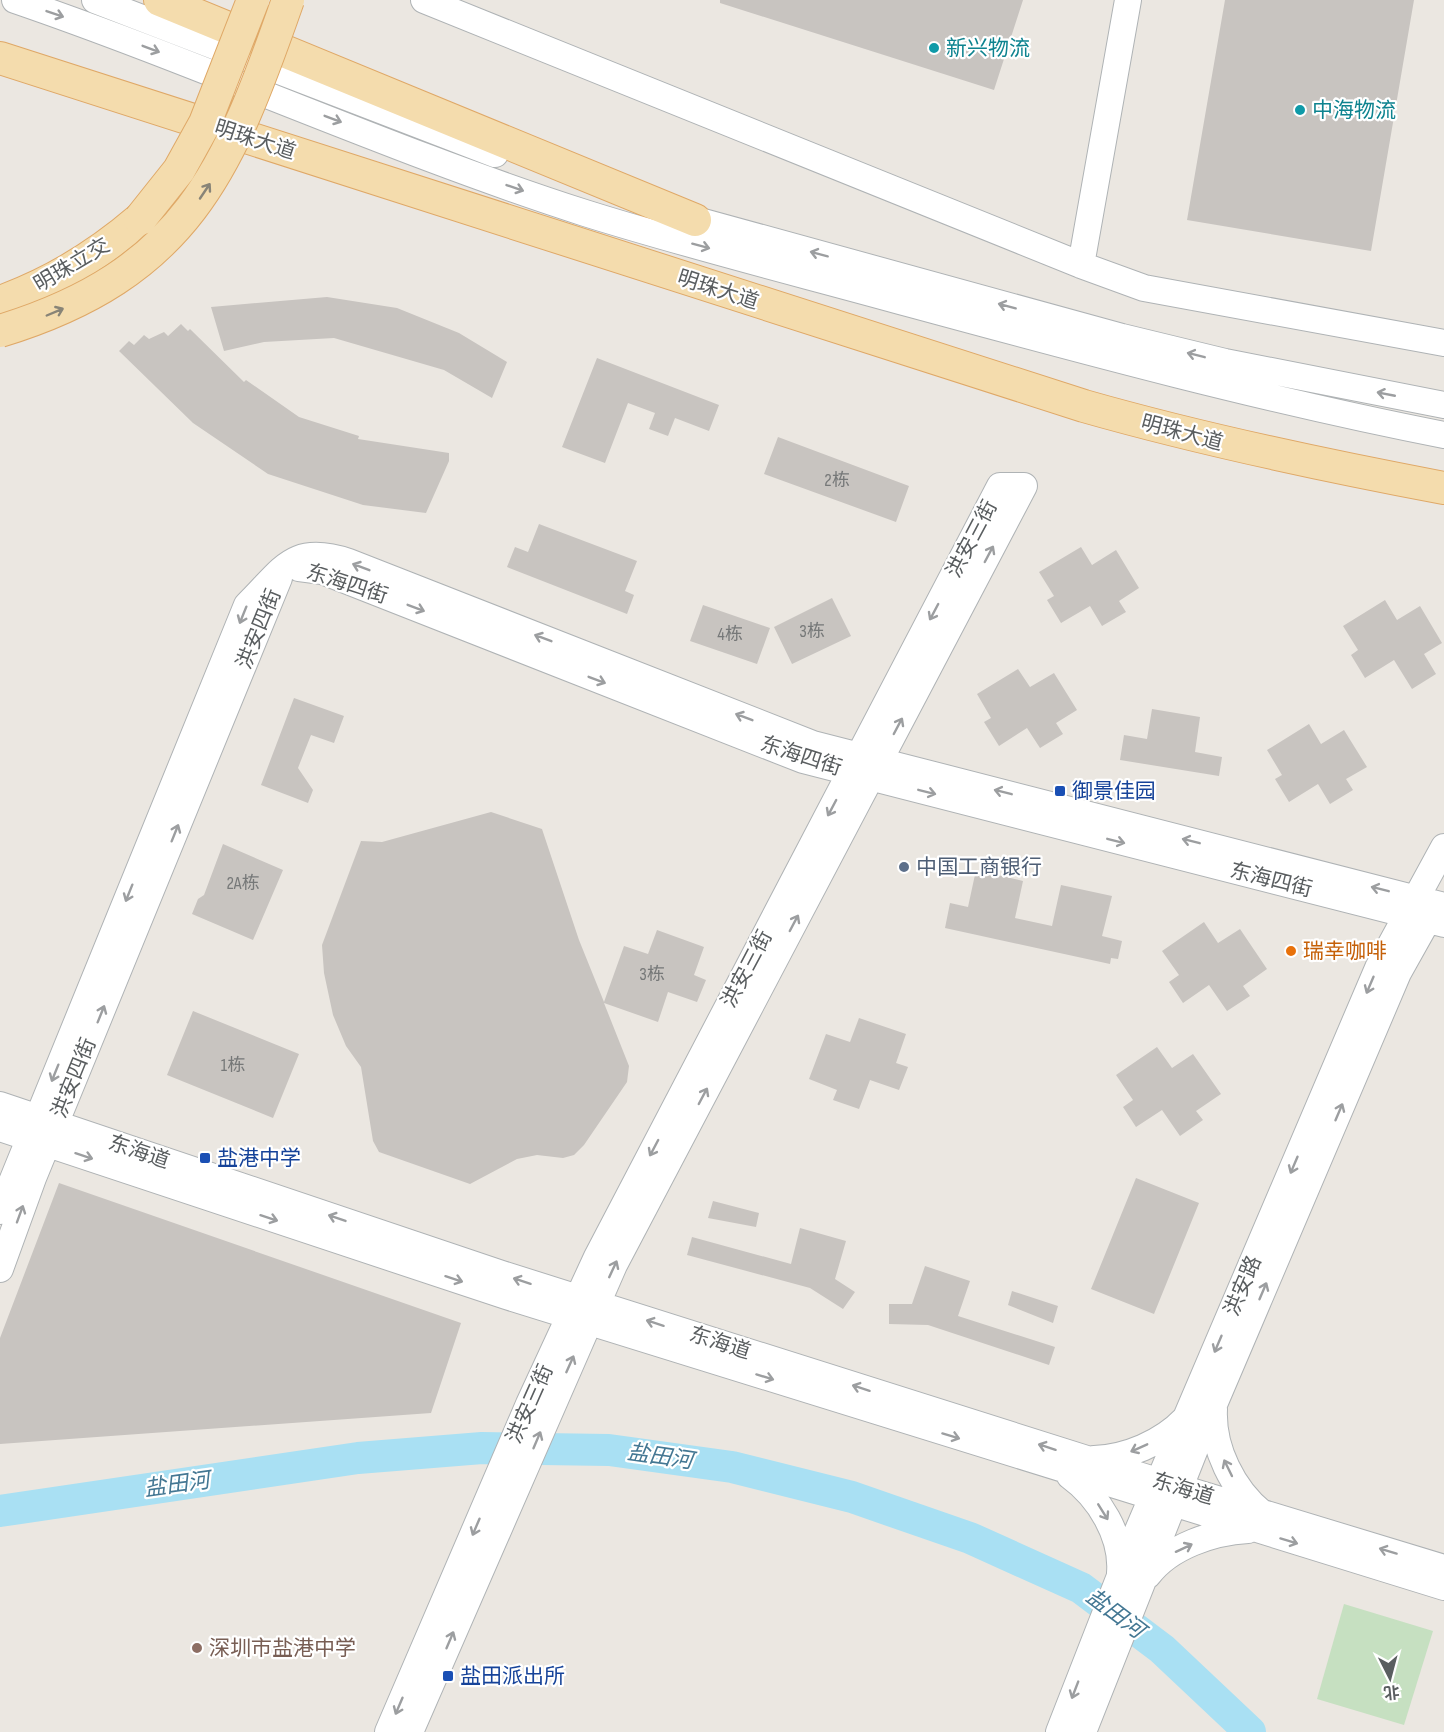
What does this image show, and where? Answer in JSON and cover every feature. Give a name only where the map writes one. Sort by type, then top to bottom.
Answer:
[{"type":"main road","points":[[160,0],[694,220]]},
{"type":"main road","name":"明珠立交","points":[[0,302],[70,271],[108,246],[140,219],[179,170],[205,123],[253,0]]},
{"type":"main road","points":[[0,331],[46,316],[111,284],[162,242],[193,208],[231,147],[288,0]]},
{"type":"main road","name":"明珠大道","points":[[0,58],[1084,406],[1185,435],[1284,458],[1444,488]]},
{"type":"main road","name":"明珠大道","points":[[0,78],[1082,426],[1278,476],[1444,507]]},
{"type":"street","name":"明珠大道","points":[[15,0],[96,28],[479,175],[586,213],[1019,333],[1290,402],[1444,435]]},
{"type":"street","points":[[424,0],[1081,265],[1144,288],[1444,343]]},
{"type":"street","points":[[1081,265],[1128,0]]},
{"type":"street","points":[[98,1],[491,152],[593,189],[694,220],[1133,340],[1225,362],[1444,405]]},
{"type":"street","name":"洪安三街","points":[[410,1732],[511,1474],[583,1310],[865,767],[1000,486],[1024,486],[865,767]]},
{"type":"street","name":"东海四街","points":[[281,572],[289,562],[300,557],[316,554],[332,556],[813,744],[865,767],[1431,908]]},
{"type":"street","name":"洪安四街","points":[[0,1269],[42,1131],[247,605],[281,572]]},
{"type":"street","name":"洪安路","points":[[1083,1732],[1102,1654],[1127,1589],[1166,1494],[1215,1403],[1398,973],[1431,908],[1444,847]]},
{"type":"street","name":"洪安路","points":[[1166,1494],[1187,1417],[1378,968],[1431,908]]},
{"type":"street","name":"东海道","points":[[0,1105],[42,1131],[583,1310],[1257,1522],[1444,1587]]},
{"type":"street","name":"东海道","points":[[0,1128],[42,1131]]},
{"type":"street","name":"洪安四街","points":[[0,1211],[42,1131]]},
{"type":"street","points":[[1187,1417],[1166,1434],[1135,1451],[1072,1464],[1107,1520],[1119,1551],[1127,1589],[1186,1546],[1257,1522],[1224,1461],[1215,1430],[1215,1403]]},
{"type":"street","name":"洪安三街","points":[[388,1732],[511,1474]]},
{"type":"street","name":"东海道","points":[[1257,1522],[1444,1568]]},
{"type":"street","name":"洪安路","points":[[1059,1732],[1102,1654]]},
{"type":"green space","points":[[1344,1604],[1433,1631],[1404,1725],[1317,1699]]},
{"type":"building","name":"新兴物流","points":[[720,0],[1023,0],[994,90],[720,3]]},
{"type":"building","name":"中海物流","points":[[1225,0],[1414,0],[1371,251],[1187,220]]},
{"type":"building","points":[[327,297],[397,308],[459,333],[507,362],[492,398],[444,370],[334,338],[264,342],[224,351],[211,307]]},
{"type":"building","points":[[181,324],[188,331],[190,329],[244,382],[246,380],[299,417],[359,436],[358,439],[449,453],[449,461],[426,513],[363,505],[268,474],[193,423],[119,351],[129,341],[134,345],[144,335],[149,339],[164,332],[168,336]]},
{"type":"building","points":[[597,358],[719,405],[709,431],[675,418],[668,436],[649,429],[655,413],[628,403],[605,463],[562,447]]},
{"type":"building","points":[[778,437],[909,486],[896,522],[764,474]]},
{"type":"building","points":[[539,524],[637,561],[625,591],[634,595],[627,614],[507,567],[515,547],[528,552]]},
{"type":"building","points":[[1081,547],[1092,565],[1116,550],[1139,588],[1119,601],[1126,612],[1102,626],[1090,606],[1061,623],[1047,600],[1054,596],[1039,572]]},
{"type":"building","points":[[832,598],[851,636],[792,664],[774,627]]},
{"type":"building","points":[[1385,600],[1397,620],[1420,606],[1442,643],[1424,654],[1436,674],[1412,689],[1394,660],[1365,678],[1351,655],[1358,650],[1343,626]]},
{"type":"building","points":[[703,605],[770,628],[757,664],[690,641]]},
{"type":"building","points":[[1018,669],[1030,687],[1054,673],[1077,710],[1056,723],[1063,734],[1040,748],[1027,728],[999,746],[984,722],[991,718],[977,694]]},
{"type":"building","points":[[294,698],[344,716],[334,743],[311,735],[298,768],[313,790],[308,803],[261,785]]},
{"type":"building","points":[[1152,709],[1200,717],[1195,752],[1222,757],[1219,776],[1120,760],[1124,735],[1147,739]]},
{"type":"building","points":[[1309,724],[1321,744],[1344,730],[1367,767],[1346,779],[1353,790],[1330,804],[1318,784],[1289,802],[1275,779],[1282,775],[1267,750]]},
{"type":"building","points":[[491,812],[542,829],[579,940],[604,1002],[624,946],[648,954],[657,930],[704,947],[694,975],[706,980],[697,1002],[668,992],[658,1022],[604,1003],[629,1066],[627,1082],[584,1145],[574,1155],[563,1158],[537,1155],[517,1159],[470,1184],[379,1152],[373,1141],[361,1067],[346,1046],[333,1015],[324,973],[322,945],[361,841],[382,842]]},
{"type":"building","points":[[223,844],[283,870],[253,940],[192,914],[198,899],[204,895]]},
{"type":"building","points":[[976,870],[1023,881],[1015,918],[1052,926],[1061,885],[1112,896],[1102,936],[1122,941],[1118,959],[1111,958],[1110,964],[945,928],[950,903],[968,907]]},
{"type":"building","points":[[1204,922],[1218,943],[1240,929],[1267,969],[1243,986],[1250,996],[1227,1011],[1209,985],[1183,1003],[1169,982],[1179,975],[1162,951]]},
{"type":"building","points":[[193,1011],[299,1054],[273,1118],[167,1075]]},
{"type":"building","points":[[859,1018],[906,1034],[896,1063],[908,1067],[899,1090],[870,1080],[859,1109],[833,1100],[837,1090],[809,1079],[826,1034],[850,1042]]},
{"type":"building","points":[[1157,1047],[1172,1068],[1193,1054],[1221,1094],[1196,1111],[1203,1120],[1180,1136],[1162,1110],[1136,1127],[1123,1107],[1133,1100],[1116,1075]]},
{"type":"building","points":[[1136,1178],[1199,1203],[1154,1314],[1091,1289]]},
{"type":"building","points":[[59,1183],[461,1323],[431,1413],[0,1444],[0,1338]]},
{"type":"building","points":[[713,1201],[759,1213],[756,1227],[708,1218]]},
{"type":"building","points":[[800,1228],[846,1241],[835,1279],[855,1292],[843,1309],[810,1288],[687,1255],[692,1237],[791,1264]]},
{"type":"building","points":[[925,1266],[970,1281],[958,1316],[1055,1347],[1049,1365],[928,1325],[889,1324],[889,1304],[912,1304]]},
{"type":"building","points":[[1012,1291],[1058,1306],[1053,1323],[1008,1305]]},
{"type":"waterway","name":"盐田河","points":[[0,1511],[358,1458],[482,1448],[609,1450],[732,1467],[852,1497],[970,1538],[1081,1588],[1162,1649],[1250,1732]]},
{"type":"place","name":"新兴物流","points":[[934,48]]},
{"type":"place","name":"中海物流","points":[[1300,110]]},
{"type":"place","name":"御景佳园","points":[[1060,791]]},
{"type":"place","name":"中国工商银行","points":[[904,867]]},
{"type":"place","name":"瑞幸咖啡","points":[[1291,951]]},
{"type":"place","name":"盐港中学","points":[[205,1158]]},
{"type":"place","name":"深圳市盐港中学","points":[[197,1648]]},
{"type":"place","name":"盐田派出所","points":[[448,1676]]}]
